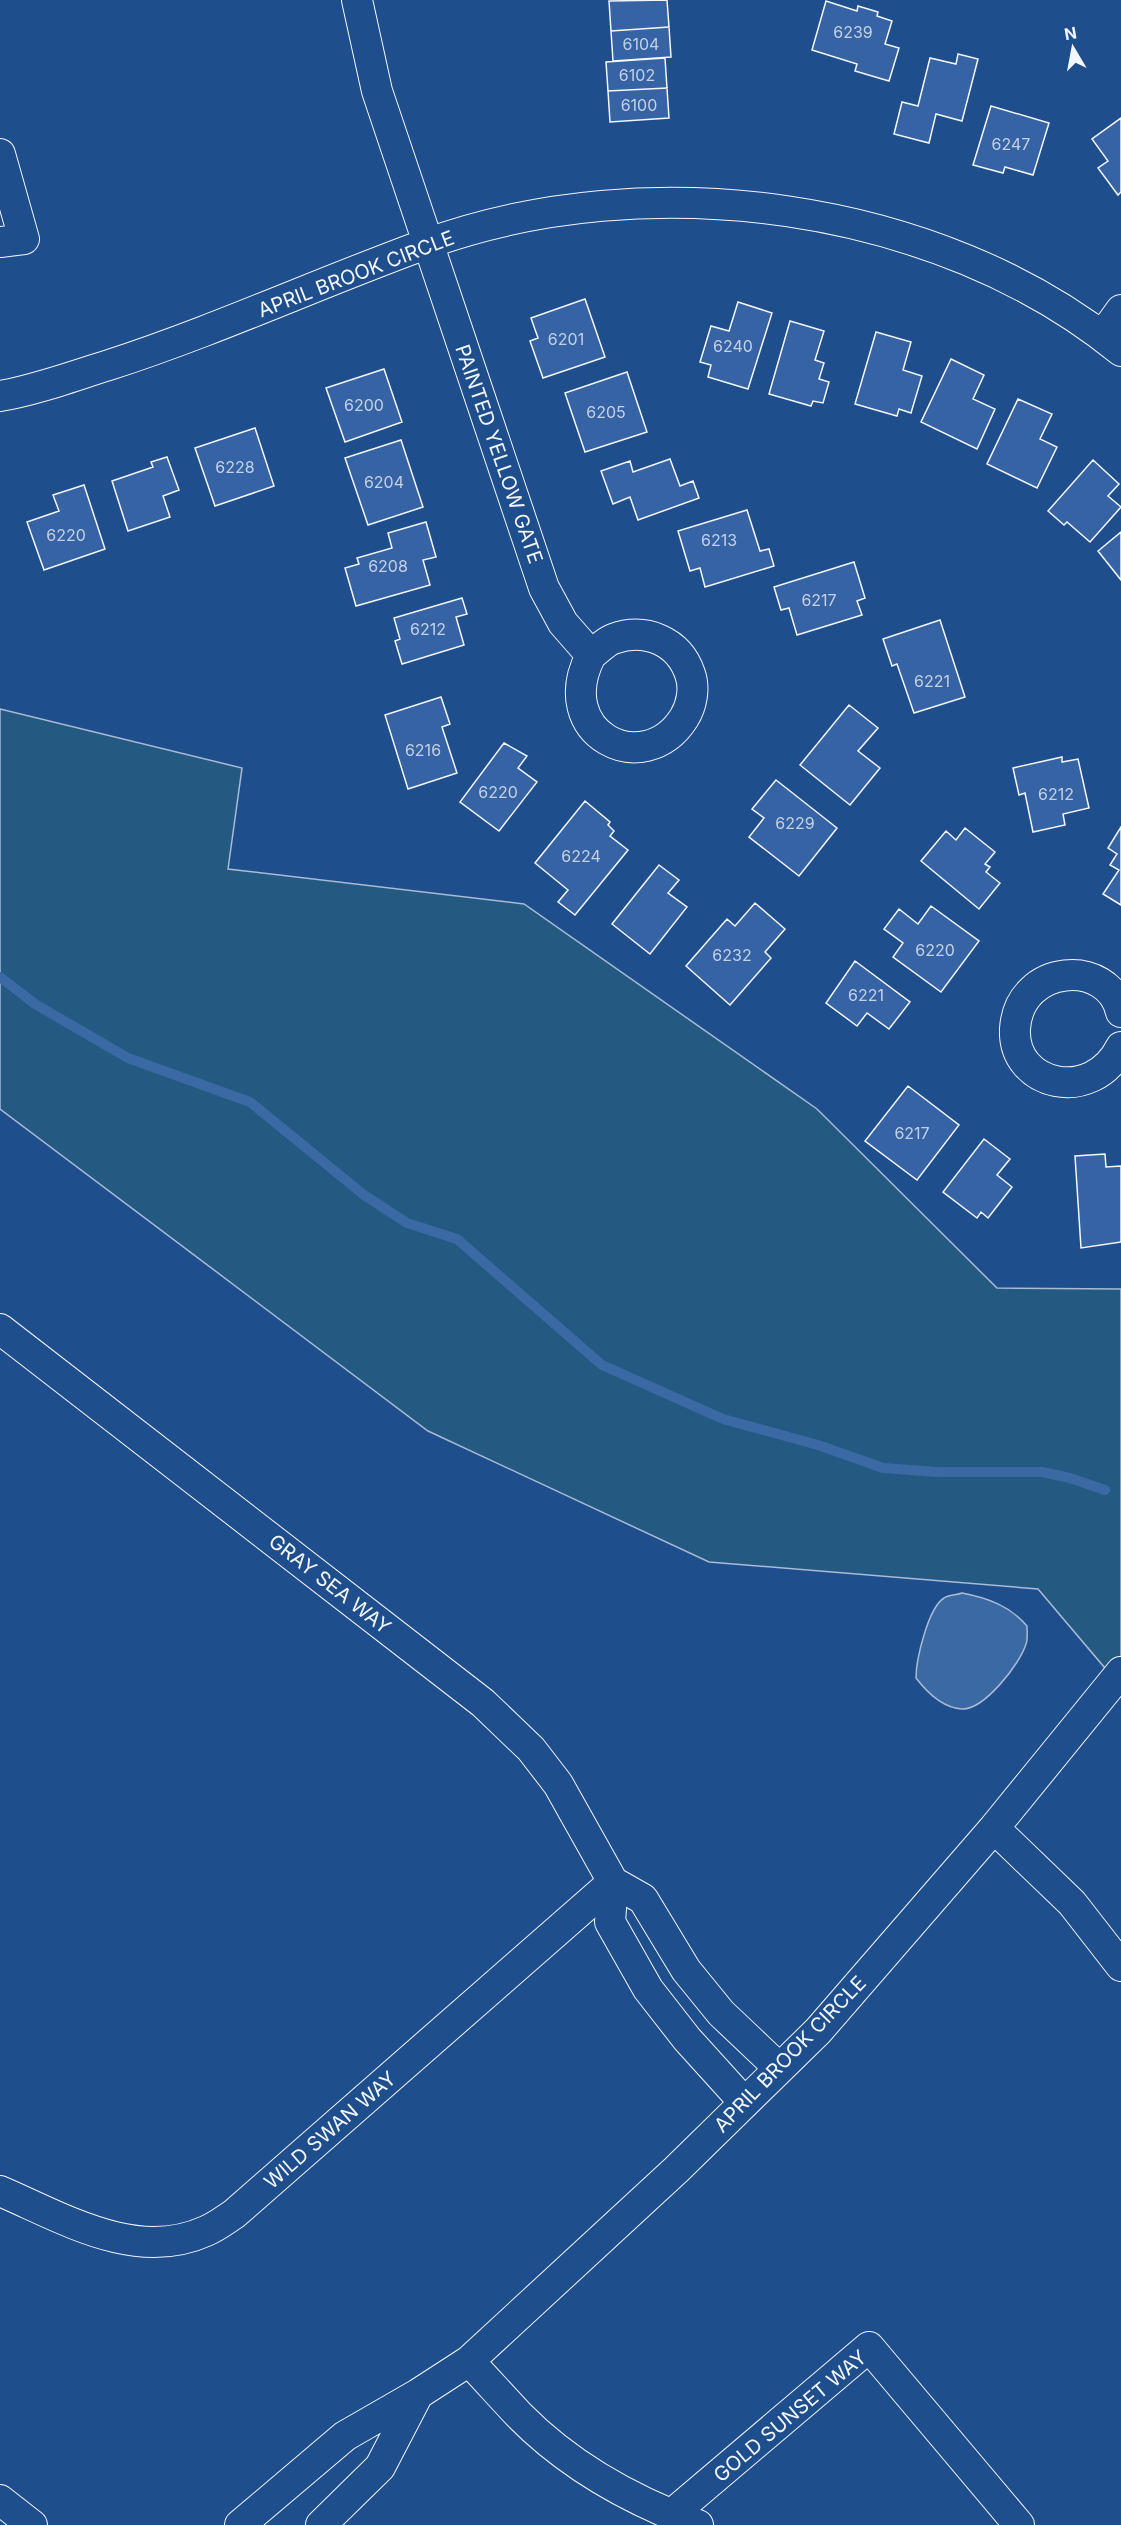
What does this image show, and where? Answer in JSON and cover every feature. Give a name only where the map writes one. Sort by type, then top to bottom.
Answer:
[{"type":"street","name":"PAINTED YELLOW GATE","points":[[357,0],[377,91],[544,588],[563,622],[591,655]]},
{"type":"street","points":[[0,154],[24,239],[0,242]]},
{"type":"street","name":"APRIL BROOK CIRCLE","points":[[0,396],[185,340],[428,243],[505,222],[567,209],[618,203],[738,204],[800,213],[919,243],[1029,290],[1112,343]]},
{"type":"street","points":[[1112,343],[1121,310]]},
{"type":"street","points":[[1121,1012],[1109,991],[1093,980],[1064,975],[1048,979],[1034,988],[1025,998],[1017,1014],[1015,1032],[1020,1052],[1031,1068],[1047,1078],[1066,1083],[1086,1081],[1101,1074],[1114,1062],[1121,1047]]},
{"type":"street","name":"GRAY SEA WAY","points":[[0,1329],[483,1702],[531,1749],[558,1784],[613,1882]]},
{"type":"street","name":"APRIL BROOK CIRCLE","points":[[240,2525],[345,2436],[418,2394],[469,2361],[676,2170],[818,2031],[994,1828],[1121,1671]]},
{"type":"street","points":[[994,1828],[1072,1903],[1121,1966]]},
{"type":"street","points":[[744,2103],[687,2039],[648,1989],[610,1922],[613,1882],[643,1899],[686,1970],[721,2013],[779,2068]]},
{"type":"street","name":"WILD SWAN WAY","points":[[0,2191],[115,2239],[148,2242],[205,2232],[234,2214],[613,1882]]},
{"type":"street","name":"GOLD SUNSET WAY","points":[[469,2361],[520,2416],[564,2454],[617,2488],[685,2520],[869,2347],[1019,2525]]},
{"type":"street","name":"APRIL BROOK CIRCLE","points":[[321,2525],[380,2467],[418,2394]]},
{"type":"street","points":[[0,2500],[32,2525]]},
{"type":"shaded area","points":[[0,709],[242,768],[228,869],[524,904],[817,1109],[997,1288],[1121,1289],[1121,1687],[1038,1589],[709,1562],[428,1431],[0,1109]]},
{"type":"shaded area","points":[[962,1593],[990,1600],[1013,1613],[1027,1626],[1027,1642],[1017,1663],[1000,1684],[980,1702],[962,1709],[942,1702],[916,1678],[921,1647],[933,1612],[944,1598]]},
{"type":"building","points":[[667,0],[669,27],[611,31],[609,1]]},
{"type":"building","points":[[826,1],[857,11],[858,6],[878,12],[877,16],[892,21],[885,44],[899,48],[889,81],[855,71],[857,64],[812,50]]},
{"type":"building","points":[[669,27],[671,57],[613,61],[611,31]]},
{"type":"building","points":[[958,54],[978,59],[962,121],[936,114],[929,143],[894,134],[902,102],[918,106],[930,58],[956,64]]},
{"type":"building","points":[[665,58],[667,88],[608,91],[606,62]]},
{"type":"building","points":[[667,88],[669,118],[610,122],[608,91]]},
{"type":"building","points":[[991,106],[1049,123],[1033,175],[1005,167],[1003,173],[973,165]]},
{"type":"building","points":[[1121,118],[1121,192],[1118,195],[1098,168],[1108,161],[1092,139]]},
{"type":"building","points":[[585,299],[605,357],[543,378],[530,341],[538,338],[531,318]]},
{"type":"building","points":[[738,302],[772,313],[748,389],[708,377],[711,365],[700,362],[711,326],[729,331]]},
{"type":"building","points":[[790,321],[824,331],[815,360],[824,363],[819,379],[829,382],[823,403],[813,401],[811,406],[769,394]]},
{"type":"building","points":[[876,332],[911,342],[903,370],[922,376],[911,413],[899,409],[897,416],[855,404]]},
{"type":"building","points":[[951,359],[984,375],[973,399],[995,409],[977,449],[921,422]]},
{"type":"building","points":[[384,369],[402,422],[345,442],[326,388]]},
{"type":"building","points":[[627,372],[647,432],[585,452],[565,393]]},
{"type":"building","points":[[1018,399],[1052,414],[1040,439],[1057,447],[1037,488],[987,464]]},
{"type":"building","points":[[255,428],[274,486],[215,506],[195,448]]},
{"type":"building","points":[[401,440],[423,507],[368,525],[345,458]]},
{"type":"building","points":[[167,457],[179,490],[163,496],[170,517],[128,531],[112,481],[153,467],[151,462]]},
{"type":"building","points":[[670,459],[680,486],[693,481],[699,498],[638,520],[630,497],[613,504],[601,471],[630,461],[633,472]]},
{"type":"building","points":[[1093,460],[1119,484],[1108,496],[1121,507],[1090,542],[1067,522],[1064,525],[1048,511]]},
{"type":"building","points":[[84,485],[105,549],[44,570],[27,522],[59,511],[53,495]]},
{"type":"building","points":[[747,510],[760,551],[769,549],[774,566],[705,587],[700,568],[690,571],[678,531]]},
{"type":"building","points":[[426,522],[436,557],[423,560],[430,585],[356,606],[345,568],[359,564],[357,558],[392,548],[388,533]]},
{"type":"building","points":[[1121,532],[1121,580],[1098,551]]},
{"type":"building","points":[[854,562],[865,598],[857,601],[862,615],[797,635],[789,608],[781,610],[774,587]]},
{"type":"building","points":[[462,598],[467,614],[456,617],[464,645],[402,664],[395,641],[400,639],[394,618]]},
{"type":"building","points":[[940,620],[965,697],[914,713],[897,664],[892,666],[883,639]]},
{"type":"building","points":[[441,697],[450,724],[442,727],[457,773],[408,789],[385,715]]},
{"type":"building","points":[[849,705],[878,728],[858,751],[880,768],[850,805],[800,765]]},
{"type":"building","points":[[504,743],[527,756],[518,768],[537,782],[499,831],[460,802]]},
{"type":"building","points":[[1062,757],[1062,762],[1078,759],[1089,808],[1063,814],[1065,825],[1033,832],[1025,793],[1019,795],[1013,768]]},
{"type":"building","points":[[776,780],[837,828],[799,876],[749,837],[764,818],[752,809]]},
{"type":"building","points":[[585,801],[610,822],[608,825],[614,831],[610,836],[628,850],[575,915],[558,902],[568,890],[535,863]]},
{"type":"building","points":[[1121,827],[1121,905],[1103,894],[1119,870],[1110,865],[1117,854],[1108,848]]},
{"type":"building","points":[[965,828],[995,852],[985,864],[990,867],[986,872],[1000,883],[979,909],[921,861],[946,831],[956,840]]},
{"type":"building","points":[[659,865],[679,880],[668,893],[687,907],[650,954],[612,924]]},
{"type":"building","points":[[755,903],[785,929],[765,952],[771,958],[730,1005],[686,966],[727,919],[735,926]]},
{"type":"building","points":[[931,906],[979,941],[941,992],[893,957],[903,943],[884,929],[899,909],[918,924]]},
{"type":"building","points":[[855,961],[910,1002],[889,1029],[867,1013],[857,1026],[826,1003]]},
{"type":"building","points":[[908,1086],[959,1125],[917,1180],[865,1141]]},
{"type":"building","points":[[984,1139],[1010,1159],[997,1175],[1012,1187],[988,1218],[981,1212],[977,1218],[943,1192]]},
{"type":"building","points":[[1105,1154],[1106,1167],[1121,1166],[1121,1242],[1081,1248],[1075,1156]]},
{"type":"waterway","points":[[0,977],[35,1004],[128,1058],[250,1102],[364,1195],[407,1223],[457,1239],[602,1365],[723,1419],[818,1445],[883,1468],[937,1472],[1042,1472],[1070,1478],[1105,1490]]}]
